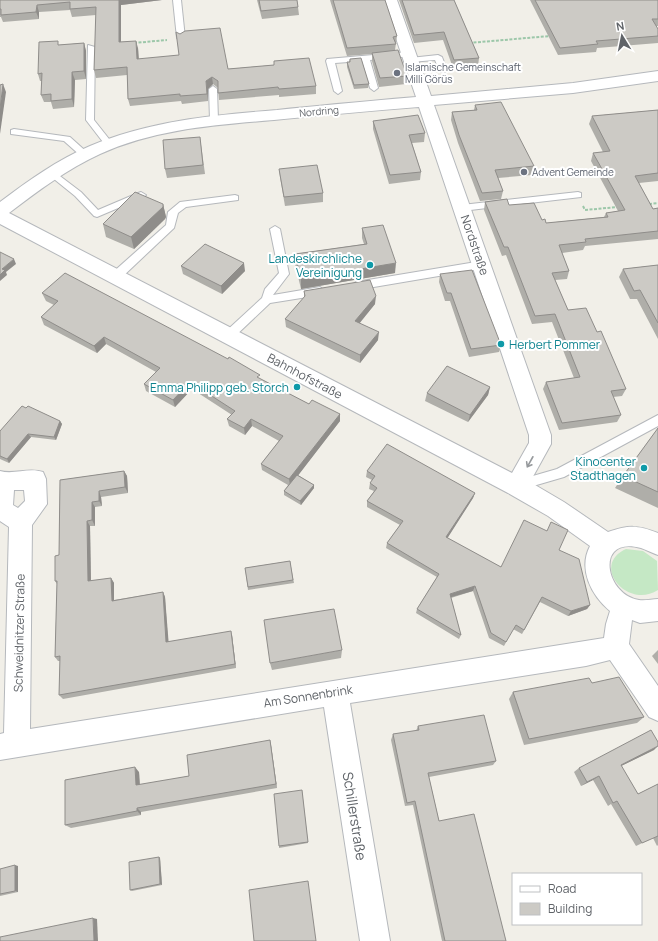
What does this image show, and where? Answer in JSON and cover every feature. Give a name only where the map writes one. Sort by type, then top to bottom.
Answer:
[{"type":"street","name":"Nordstraße","points":[[390,0],[540,435],[540,444],[516,486]]},
{"type":"street","name":"Nordring","points":[[0,211],[52,173],[85,155],[110,144],[142,134],[214,120],[573,88],[658,76]]},
{"type":"street","name":"Bahnhofstraße","points":[[0,216],[516,486],[556,509],[606,544]]},
{"type":"street","points":[[35,479],[36,504],[20,522],[0,510],[2,481],[35,479]]},
{"type":"street","name":"Schweidnitzer Straße","points":[[8,746],[20,522]]},
{"type":"street","points":[[658,545],[644,538],[630,536],[617,538],[606,544],[599,553],[596,564],[597,576],[602,588],[612,598],[624,606],[638,611],[658,610]]},
{"type":"street","points":[[624,606],[618,624],[616,647],[658,708]]},
{"type":"street","name":"Am Sonnenbrink","points":[[8,746],[335,692],[586,654],[616,647]]},
{"type":"street","name":"Schillerstraße","points":[[335,692],[375,941]]},
{"type":"lane","points":[[177,0],[181,37]]},
{"type":"lane","points":[[435,46],[443,70]]},
{"type":"lane","points":[[91,47],[90,120],[110,144]]},
{"type":"lane","points":[[338,91],[330,61],[366,58],[438,57]]},
{"type":"lane","points":[[366,58],[374,88]]},
{"type":"lane","points":[[213,89],[214,120]]},
{"type":"lane","points":[[14,132],[67,139],[85,155]]},
{"type":"lane","points":[[52,173],[78,194],[97,214],[141,195]]},
{"type":"lane","points":[[462,208],[578,195]]},
{"type":"lane","points":[[116,276],[171,226],[172,212],[183,204],[235,198]]},
{"type":"lane","points":[[267,300],[268,292],[284,274],[275,229]]},
{"type":"lane","points":[[345,287],[482,265]]},
{"type":"lane","points":[[228,336],[267,300],[330,290]]},
{"type":"lane","points":[[516,486],[560,473],[658,420]]},
{"type":"path","points":[[435,46],[550,36]]},
{"type":"path","points":[[130,44],[170,40],[181,37]]},
{"type":"path","points":[[578,195],[585,210],[622,206]]},
{"type":"path","points":[[644,204],[658,203]]},
{"type":"green space","points":[[626,549],[643,551],[657,561],[658,590],[646,595],[635,594],[625,590],[617,583],[612,574],[611,565],[616,556]]},
{"type":"building","points":[[0,0],[119,0],[119,42],[136,41],[137,59],[179,55],[176,32],[180,34],[185,31],[220,28],[228,69],[274,65],[274,61],[309,58],[316,86],[279,89],[278,87],[218,93],[218,81],[212,77],[206,81],[207,94],[180,96],[180,94],[128,99],[127,67],[94,70],[96,7],[70,9],[70,2],[37,5],[36,12],[1,15]]},
{"type":"building","points":[[259,0],[297,0],[298,7],[261,11]]},
{"type":"building","points":[[333,0],[385,0],[397,36],[393,37],[396,44],[347,48]]},
{"type":"building","points":[[402,0],[454,0],[479,58],[454,60],[444,32],[414,35]]},
{"type":"building","points":[[535,0],[658,0],[658,19],[652,19],[658,29],[658,36],[596,41],[598,44],[560,48]]},
{"type":"building","points":[[58,41],[58,45],[84,43],[84,71],[72,72],[72,99],[51,101],[51,94],[41,95],[42,73],[38,74],[39,42]]},
{"type":"building","points":[[398,50],[407,76],[380,78],[372,53]]},
{"type":"building","points":[[361,58],[369,84],[354,85],[347,62],[350,62],[350,59]]},
{"type":"building","points":[[3,84],[0,109],[0,85]]},
{"type":"building","points":[[501,102],[534,166],[495,170],[503,191],[482,193],[459,135],[452,112],[477,110],[475,105]]},
{"type":"building","points":[[658,110],[658,173],[635,176],[653,209],[658,208],[658,231],[585,239],[586,242],[559,245],[569,271],[552,273],[568,310],[586,308],[597,332],[601,331],[626,389],[611,391],[621,415],[562,423],[546,382],[580,377],[555,314],[535,316],[508,247],[504,247],[485,202],[507,199],[509,205],[534,203],[542,220],[545,219],[546,223],[608,217],[606,213],[625,210],[593,153],[610,151],[592,116]]},
{"type":"building","points":[[418,115],[425,133],[409,135],[421,172],[390,175],[373,121]]},
{"type":"building","points":[[200,137],[203,165],[165,169],[163,140]]},
{"type":"building","points":[[317,165],[323,193],[284,197],[279,169]]},
{"type":"building","points":[[135,192],[163,204],[163,207],[131,237],[103,224]]},
{"type":"building","points":[[383,225],[396,263],[301,279],[295,254],[367,244],[362,228]]},
{"type":"building","points":[[205,244],[244,263],[221,286],[181,266]]},
{"type":"building","points":[[0,252],[14,259],[2,269],[5,270],[0,275]]},
{"type":"building","points":[[658,265],[658,323],[640,290],[634,291],[623,269]]},
{"type":"building","points":[[472,270],[501,345],[471,349],[451,293],[447,293],[440,274]]},
{"type":"building","points":[[65,273],[228,359],[229,357],[260,375],[257,377],[309,404],[312,400],[340,414],[289,479],[261,464],[283,436],[251,419],[244,428],[227,419],[235,411],[190,382],[173,400],[144,384],[160,368],[104,337],[94,346],[41,317],[58,301],[42,293]]},
{"type":"building","points":[[370,280],[376,296],[355,321],[379,332],[360,355],[285,319],[305,296],[304,291]]},
{"type":"building","points":[[447,366],[490,387],[470,415],[427,393]]},
{"type":"building","points":[[22,406],[26,408],[28,406],[60,421],[54,437],[28,434],[7,459],[0,456],[0,431]]},
{"type":"building","name":"Kinocenter Stadthagen","points":[[658,428],[658,492],[623,476]]},
{"type":"building","points":[[387,444],[475,493],[446,537],[501,567],[524,520],[547,531],[551,522],[568,530],[559,550],[579,559],[590,605],[571,611],[542,597],[524,630],[516,625],[506,642],[491,633],[475,586],[450,594],[461,635],[417,609],[439,574],[387,543],[403,521],[367,501],[377,488],[370,483],[375,476],[367,471]]},
{"type":"building","points":[[124,471],[125,487],[99,491],[99,501],[92,502],[92,520],[87,521],[88,581],[111,578],[112,601],[163,592],[166,642],[231,631],[235,664],[59,695],[60,656],[55,657],[57,581],[55,581],[55,556],[59,555],[60,480]]},
{"type":"building","points":[[297,475],[314,485],[300,501],[284,491]]},
{"type":"building","points":[[290,561],[293,580],[248,587],[245,568]]},
{"type":"building","points":[[334,609],[342,650],[270,663],[264,620]]},
{"type":"building","points":[[619,677],[644,717],[529,739],[513,692],[589,678],[592,683]]},
{"type":"building","points":[[484,715],[496,761],[428,773],[439,821],[474,814],[506,941],[445,941],[415,801],[407,803],[393,734],[419,730],[418,726]]},
{"type":"building","points":[[651,730],[658,742],[658,746],[621,765],[638,794],[658,784],[658,836],[642,843],[617,801],[613,803],[599,776],[587,782],[579,768]]},
{"type":"building","points":[[270,740],[276,784],[137,808],[137,811],[65,825],[65,780],[135,767],[136,785],[189,776],[187,755]]},
{"type":"building","points":[[302,790],[308,842],[279,846],[274,794]]},
{"type":"building","points":[[159,857],[160,884],[130,890],[129,862]]},
{"type":"building","points":[[15,865],[15,891],[0,894],[0,869]]},
{"type":"building","points":[[308,881],[316,941],[254,941],[249,890]]},
{"type":"building","points":[[93,918],[94,941],[0,941],[0,937]]},
{"type":"place","name":"Islamische Gemeinschaft Milli Görüs","points":[[397,73]]},
{"type":"place","name":"Advent Gemeinde","points":[[524,172]]},
{"type":"place","name":"Landeskirchliche Vereinigung","points":[[370,265]]},
{"type":"place","name":"Herbert Pommer","points":[[501,344]]},
{"type":"place","name":"Emma Philipp geb. Storch","points":[[297,387]]},
{"type":"place","name":"Kinocenter Stadthagen","points":[[644,468]]}]
